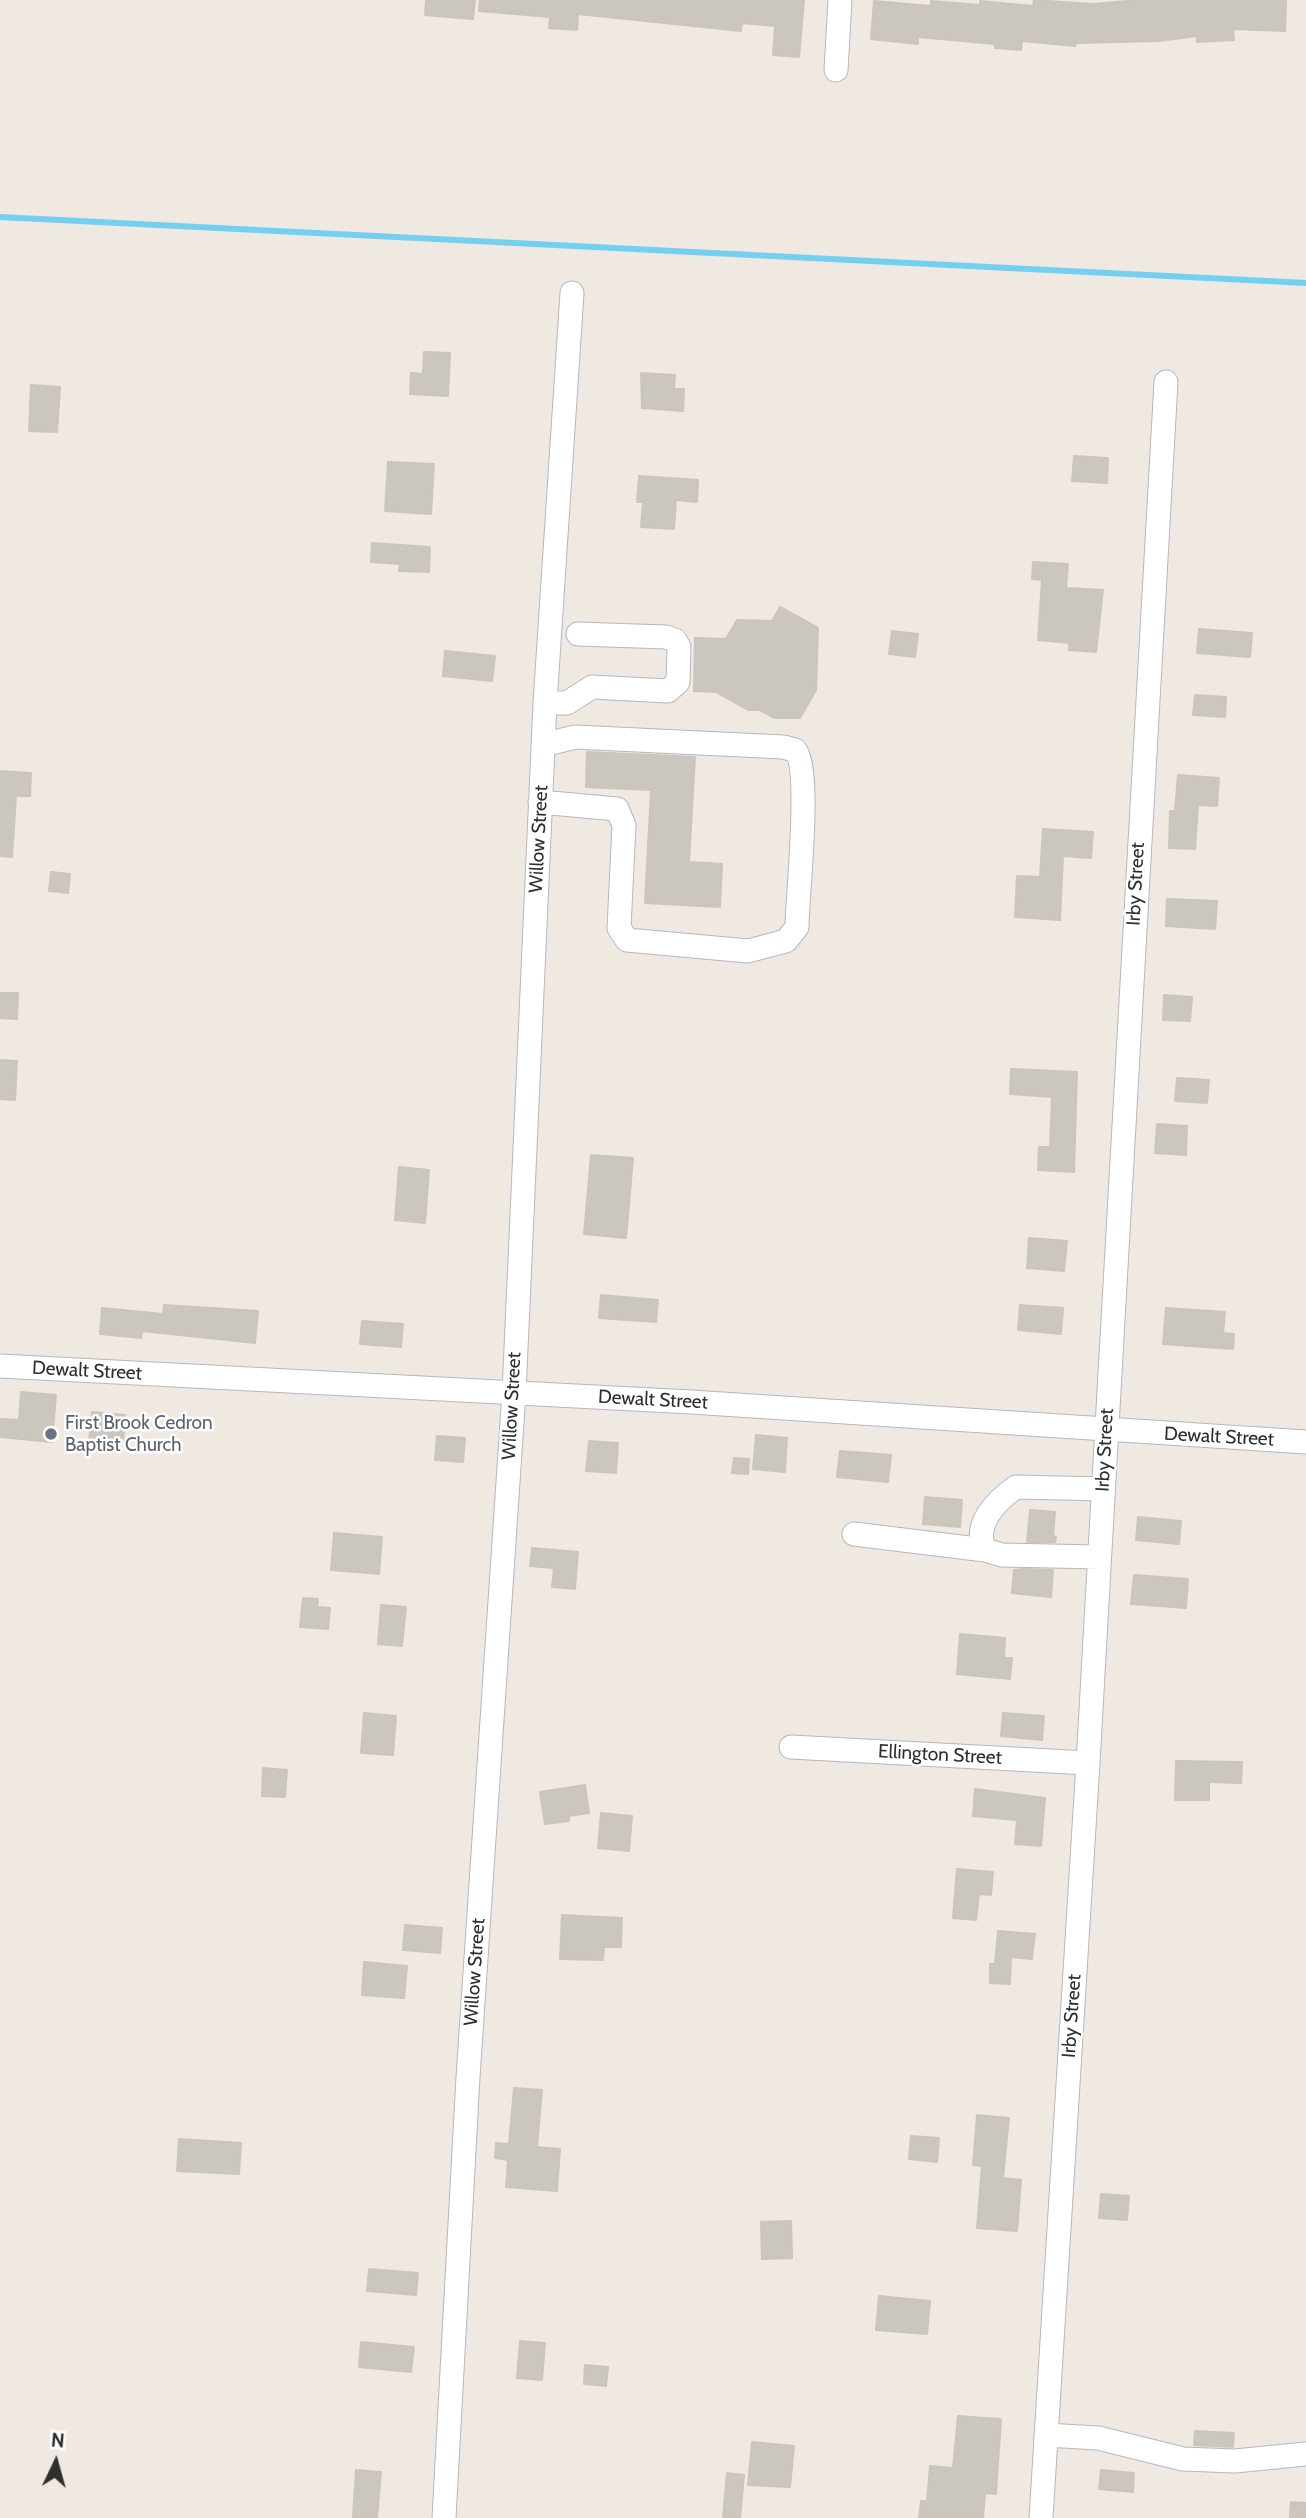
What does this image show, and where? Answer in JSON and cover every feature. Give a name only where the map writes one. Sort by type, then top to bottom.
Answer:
[{"type":"street","points":[[836,70],[840,0]]},
{"type":"street","name":"Willow Street","points":[[444,2518],[468,2077],[514,1394],[545,703],[572,293]]},
{"type":"street","name":"Irby Street","points":[[1041,2518],[1088,1763],[1166,383]]},
{"type":"street","points":[[545,703],[567,703],[592,687],[668,691],[678,681],[679,646],[675,640],[578,635]]},
{"type":"street","points":[[540,803],[617,809],[621,815],[624,825],[619,928],[627,940],[748,951],[786,941],[797,927],[802,804],[801,760],[795,750],[783,747],[575,737],[543,745]]},
{"type":"street","name":"Dewalt Street","points":[[0,1366],[976,1420],[1306,1442]]},
{"type":"street","points":[[985,1550],[981,1532],[985,1521],[1001,1497],[1016,1487],[1103,1489]]},
{"type":"street","points":[[854,1534],[985,1550],[1002,1555],[1099,1557]]},
{"type":"street","name":"Ellington Street","points":[[791,1748],[1088,1763]]},
{"type":"street","points":[[1046,2435],[1098,2438],[1183,2459],[1235,2461],[1306,2454]]},
{"type":"building","points":[[426,0],[475,0],[473,19],[425,15]]},
{"type":"building","points":[[480,0],[804,0],[799,57],[773,55],[775,26],[742,23],[741,31],[578,14],[577,30],[549,28],[550,17],[479,11]]},
{"type":"building","points":[[1034,0],[1093,4],[1139,0],[1286,0],[1285,31],[1233,29],[1234,40],[1197,42],[1197,36],[1159,41],[1076,43],[1075,46],[1022,41],[1021,50],[995,48],[995,44],[918,37],[918,44],[871,39],[874,1],[931,6],[931,1],[980,5],[980,1],[1033,6]]},
{"type":"building","points":[[424,352],[450,353],[448,396],[410,394],[411,373],[423,374]]},
{"type":"building","points":[[641,373],[675,375],[674,389],[684,389],[683,411],[642,408]]},
{"type":"building","points":[[31,385],[60,387],[57,432],[29,431]]},
{"type":"building","points":[[1074,456],[1108,458],[1107,483],[1072,481]]},
{"type":"building","points":[[388,462],[434,464],[431,514],[385,511]]},
{"type":"building","points":[[639,476],[698,480],[697,502],[676,500],[674,529],[641,527],[643,502],[637,502]]},
{"type":"building","points":[[372,543],[430,547],[429,572],[399,571],[400,564],[371,562]]},
{"type":"building","points":[[1033,562],[1068,564],[1066,588],[1103,590],[1096,652],[1069,650],[1069,643],[1038,640],[1042,580],[1032,579]]},
{"type":"building","points":[[780,607],[818,628],[816,690],[800,718],[774,718],[760,710],[748,710],[716,692],[694,691],[695,638],[726,639],[737,620],[772,621]]},
{"type":"building","points":[[1199,629],[1252,633],[1250,657],[1197,653]]},
{"type":"building","points":[[892,631],[918,634],[915,657],[889,654]]},
{"type":"building","points":[[445,651],[495,656],[492,681],[443,676]]},
{"type":"building","points":[[1195,695],[1226,697],[1225,717],[1193,715]]},
{"type":"building","points":[[587,752],[695,757],[689,862],[722,864],[720,907],[645,903],[651,790],[586,787]]},
{"type":"building","points":[[0,771],[31,773],[30,796],[16,796],[12,857],[0,856]]},
{"type":"building","points":[[1178,775],[1219,778],[1217,806],[1198,805],[1195,849],[1169,848],[1170,811],[1175,811]]},
{"type":"building","points":[[1043,829],[1093,832],[1091,858],[1063,856],[1060,920],[1015,917],[1017,876],[1040,877]]},
{"type":"building","points":[[51,872],[70,874],[68,893],[49,891]]},
{"type":"building","points":[[1167,899],[1217,901],[1215,929],[1166,926]]},
{"type":"building","points":[[0,993],[18,993],[17,1019],[0,1018]]},
{"type":"building","points":[[1164,995],[1192,997],[1190,1021],[1163,1020]]},
{"type":"building","points":[[0,1060],[17,1061],[15,1100],[0,1099]]},
{"type":"building","points":[[1011,1069],[1077,1072],[1074,1172],[1038,1170],[1039,1147],[1050,1147],[1052,1097],[1010,1094]]},
{"type":"building","points":[[1177,1078],[1209,1080],[1207,1103],[1175,1101]]},
{"type":"building","points":[[1157,1124],[1187,1126],[1186,1155],[1155,1153]]},
{"type":"building","points":[[591,1155],[633,1158],[626,1238],[584,1234]]},
{"type":"building","points":[[399,1167],[429,1170],[425,1223],[395,1220]]},
{"type":"building","points":[[1029,1238],[1067,1241],[1064,1271],[1027,1268]]},
{"type":"building","points":[[601,1295],[658,1300],[656,1322],[599,1318]]},
{"type":"building","points":[[164,1305],[258,1311],[255,1343],[142,1331],[141,1338],[100,1334],[102,1308],[163,1314]]},
{"type":"building","points":[[1020,1305],[1063,1308],[1061,1334],[1018,1330]]},
{"type":"building","points":[[1166,1308],[1225,1312],[1223,1333],[1234,1334],[1233,1349],[1163,1344]]},
{"type":"building","points":[[362,1321],[403,1324],[401,1347],[360,1344]]},
{"type":"building","points":[[21,1392],[56,1395],[52,1442],[0,1437],[0,1419],[19,1420]]},
{"type":"building","points":[[92,1412],[125,1415],[123,1443],[89,1440]]},
{"type":"building","points":[[756,1435],[787,1438],[785,1472],[753,1469]]},
{"type":"building","points":[[437,1436],[465,1438],[463,1462],[435,1460]]},
{"type":"building","points":[[589,1441],[618,1443],[616,1473],[586,1471]]},
{"type":"building","points":[[840,1451],[891,1455],[888,1482],[837,1477]]},
{"type":"building","points":[[734,1458],[749,1459],[748,1474],[732,1473]]},
{"type":"building","points":[[925,1497],[962,1500],[960,1527],[923,1524]]},
{"type":"building","points":[[1030,1510],[1055,1512],[1055,1542],[1027,1542]]},
{"type":"building","points":[[1138,1517],[1181,1521],[1179,1544],[1136,1540]]},
{"type":"building","points":[[334,1533],[382,1537],[379,1574],[331,1570]]},
{"type":"building","points":[[532,1548],[578,1552],[575,1589],[552,1587],[554,1568],[530,1566]]},
{"type":"building","points":[[1014,1570],[1053,1570],[1051,1597],[1012,1593]]},
{"type":"building","points":[[1134,1575],[1188,1579],[1186,1608],[1131,1604]]},
{"type":"building","points":[[303,1598],[318,1599],[317,1607],[330,1608],[328,1629],[300,1627]]},
{"type":"building","points":[[381,1605],[406,1607],[402,1646],[378,1644]]},
{"type":"building","points":[[960,1634],[1005,1638],[1004,1658],[1012,1658],[1010,1679],[957,1674]]},
{"type":"building","points":[[364,1713],[396,1716],[393,1755],[361,1753]]},
{"type":"building","points":[[1003,1713],[1044,1716],[1042,1740],[1001,1736]]},
{"type":"building","points":[[1176,1761],[1242,1762],[1241,1783],[1209,1782],[1209,1800],[1175,1800]]},
{"type":"building","points":[[263,1768],[287,1770],[285,1797],[262,1796]]},
{"type":"building","points":[[585,1785],[589,1813],[569,1816],[569,1821],[545,1824],[540,1792]]},
{"type":"building","points":[[975,1789],[1045,1798],[1041,1846],[1015,1844],[1017,1820],[973,1816]]},
{"type":"building","points":[[601,1813],[632,1816],[629,1851],[598,1848]]},
{"type":"building","points":[[957,1869],[993,1872],[991,1895],[979,1894],[976,1920],[953,1918]]},
{"type":"building","points":[[562,1915],[622,1918],[621,1947],[604,1947],[603,1960],[560,1959]]},
{"type":"building","points":[[405,1925],[442,1928],[440,1953],[403,1950]]},
{"type":"building","points":[[998,1931],[1035,1934],[1032,1959],[1011,1957],[1010,1984],[990,1983],[990,1964],[995,1964]]},
{"type":"building","points":[[364,1962],[407,1966],[404,1998],[362,1995]]},
{"type":"building","points":[[514,2088],[542,2090],[537,2147],[560,2149],[557,2191],[506,2187],[508,2160],[495,2158],[496,2143],[509,2144]]},
{"type":"building","points":[[977,2115],[1009,2118],[1003,2178],[1021,2180],[1017,2231],[977,2228],[982,2166],[973,2165]]},
{"type":"building","points":[[911,2136],[939,2138],[937,2162],[909,2159]]},
{"type":"building","points":[[179,2139],[241,2143],[239,2174],[177,2171]]},
{"type":"building","points":[[1101,2194],[1129,2196],[1127,2220],[1099,2218]]},
{"type":"building","points":[[791,2221],[792,2258],[762,2259],[761,2222]]},
{"type":"building","points":[[369,2269],[418,2273],[416,2295],[367,2291]]},
{"type":"building","points":[[879,2296],[930,2301],[927,2334],[876,2330]]},
{"type":"building","points":[[520,2341],[545,2343],[542,2380],[517,2378]]},
{"type":"building","points":[[361,2342],[414,2347],[411,2372],[359,2367]]},
{"type":"building","points":[[585,2365],[608,2367],[606,2386],[584,2384]]},
{"type":"building","points":[[958,2416],[1001,2419],[996,2494],[985,2493],[983,2518],[919,2518],[921,2501],[927,2501],[930,2466],[953,2468]]},
{"type":"building","points":[[1195,2431],[1234,2433],[1233,2447],[1194,2445]]},
{"type":"building","points":[[752,2442],[794,2446],[790,2487],[748,2485]]},
{"type":"building","points":[[356,2470],[381,2472],[377,2518],[353,2518]]},
{"type":"building","points":[[1101,2470],[1134,2473],[1133,2492],[1099,2489]]},
{"type":"building","points":[[727,2473],[744,2475],[740,2518],[723,2518]]},
{"type":"building","points":[[1291,2502],[1306,2503],[1306,2518],[1290,2518]]},
{"type":"waterway","points":[[0,217],[1306,283]]},
{"type":"place","name":"First Brook Cedron Baptist Church","points":[[51,1434]]}]
